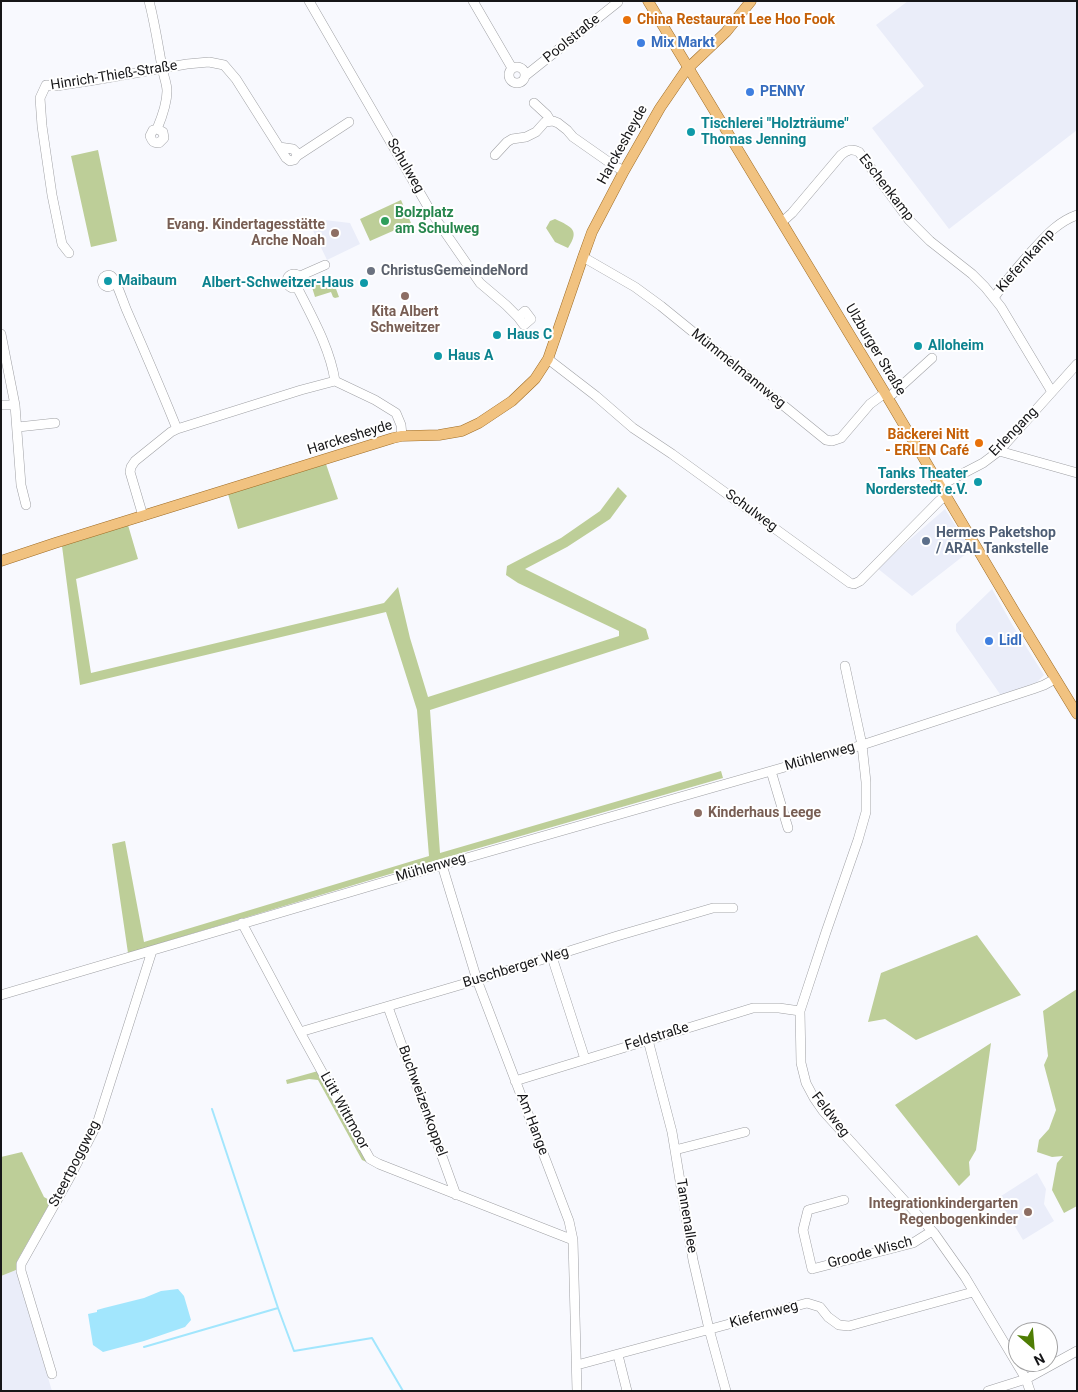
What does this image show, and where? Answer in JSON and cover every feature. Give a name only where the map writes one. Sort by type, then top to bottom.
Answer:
[{"type":"main road","name":"Ulzburger Straße","points":[[648,1],[1077,714]]},
{"type":"main road","name":"Harckesheyde","points":[[1,561],[402,436],[462,431],[479,423],[512,400],[535,379],[548,359],[592,232],[665,99],[688,68],[726,32],[751,1]]},
{"type":"street","points":[[149,1],[157,30],[167,90],[166,105],[157,129]]},
{"type":"street","name":"Schulweg","points":[[308,1],[433,215],[480,283],[518,317]]},
{"type":"street","points":[[473,1],[512,68]]},
{"type":"street","name":"Poolstraße","points":[[525,76],[618,2]]},
{"type":"street","name":"Hinrich-Thieß-Straße","points":[[69,253],[62,244],[52,195],[42,126],[40,98],[46,85],[56,86],[187,64],[209,62],[224,65],[236,79],[286,158],[290,161],[350,122]]},
{"type":"street","points":[[512,68],[522,69],[525,76],[521,82],[513,82],[509,76],[512,68]]},
{"type":"street","points":[[534,103],[548,115],[550,120],[558,123],[573,138],[624,171]]},
{"type":"street","points":[[495,154],[507,142],[531,135],[550,120]]},
{"type":"street","name":"Eschenkamp","points":[[782,222],[792,213],[841,155],[848,150],[854,150],[862,155],[909,220],[930,241],[972,274],[994,298]]},
{"type":"street","name":"Kiefernkamp","points":[[1052,392],[994,298],[1006,280],[1052,229],[1077,215]]},
{"type":"street","name":"Mümmelmannweg","points":[[583,257],[635,287],[661,306],[826,440],[832,441],[841,438],[870,404],[886,396],[932,358]]},
{"type":"street","points":[[324,265],[300,276],[293,273],[290,274],[286,282],[289,286],[297,287],[318,329],[332,365],[335,381]]},
{"type":"street","points":[[114,280],[144,347],[177,429]]},
{"type":"street","points":[[1,334],[16,405],[21,485],[26,505]]},
{"type":"street","name":"Schulweg","points":[[548,359],[596,396],[633,428],[672,454],[850,583],[854,584],[860,581],[945,496]]},
{"type":"street","name":"Erlengang","points":[[940,486],[983,463],[999,451],[1077,364]]},
{"type":"street","points":[[143,516],[130,472],[130,467],[135,461],[177,429],[295,392],[335,381],[375,400],[396,413],[401,425],[402,436]]},
{"type":"street","points":[[1,405],[16,405]]},
{"type":"street","points":[[18,426],[55,423]]},
{"type":"street","points":[[999,451],[1077,473]]},
{"type":"street","name":"Mühlenweg","points":[[845,666],[862,745]]},
{"type":"street","name":"Mühlenweg","points":[[1,995],[242,923],[862,745],[1033,689],[1055,679]]},
{"type":"street","name":"Feldweg","points":[[862,745],[866,782],[866,812],[800,1011],[801,1063],[806,1083],[822,1111],[932,1231],[950,1254],[1026,1379],[1030,1391]]},
{"type":"street","points":[[772,771],[788,828]]},
{"type":"street","name":"Am Hange","points":[[442,865],[478,980],[570,1221],[573,1240],[578,1391]]},
{"type":"street","name":"Buschberger Weg","points":[[300,1032],[713,908],[733,908]]},
{"type":"street","name":"Lütt Wittmoor","points":[[242,923],[370,1159],[378,1164],[573,1240]]},
{"type":"street","name":"Steertpoggweg","points":[[52,1374],[21,1271],[21,1264],[70,1177],[97,1124],[152,951]]},
{"type":"street","points":[[552,957],[585,1059]]},
{"type":"street","name":"Buchweizenkoppel","points":[[388,1007],[456,1195]]},
{"type":"street","name":"Feldstraße","points":[[515,1081],[753,1008],[779,1008],[800,1011]]},
{"type":"street","name":"Tannenallee","points":[[648,1040],[667,1109],[693,1260],[726,1391]]},
{"type":"street","points":[[675,1150],[745,1132]]},
{"type":"street","name":"Groode Wisch","points":[[844,1200],[808,1210],[803,1230],[812,1268],[913,1243],[932,1231]]},
{"type":"street","name":"Kiefernweg","points":[[577,1365],[807,1303],[820,1307],[828,1317],[839,1325],[849,1326],[974,1292]]},
{"type":"street","points":[[988,1391],[1026,1379],[1077,1350]]},
{"type":"street","points":[[618,1355],[627,1391]]},
{"type":"shaded area","points":[[908,1],[1077,1],[1077,130],[949,229],[872,128],[924,86],[876,25]]},
{"type":"shaded area","name":"Evang. Kindertagesstätte Arche Noah","points":[[307,218],[350,223],[360,244],[327,260]]},
{"type":"shaded area","points":[[945,509],[971,550],[912,596],[877,568]]},
{"type":"shaded area","points":[[992,589],[1044,675],[1037,682],[1002,697],[956,631],[956,624]]},
{"type":"shaded area","name":"Integrationkindergarten Regenbogenkinder","points":[[1037,1173],[1046,1189],[1044,1204],[1054,1221],[1023,1240],[998,1198]]},
{"type":"shaded area","points":[[16,1270],[52,1391],[1,1391],[1,1276]]},
{"type":"green space","points":[[98,150],[117,241],[91,247],[71,156]]},
{"type":"green space","name":"Bolzplatz am Schulweg","points":[[401,200],[411,223],[370,241],[360,219]]},
{"type":"green space","points":[[555,219],[566,224],[574,233],[568,248],[555,242],[546,228],[550,221]]},
{"type":"green space","points":[[332,278],[339,297],[333,297],[331,292],[315,297],[311,281],[318,280],[323,282]]},
{"type":"green space","points":[[326,464],[338,499],[238,529],[228,494]]},
{"type":"green space","points":[[618,487],[627,496],[610,519],[567,547],[525,569],[646,629],[649,639],[430,710],[440,853],[721,771],[723,778],[430,862],[128,953],[112,844],[125,841],[144,942],[429,856],[417,710],[386,612],[80,685],[62,546],[128,525],[138,559],[76,579],[91,673],[384,603],[398,587],[410,638],[428,697],[619,636],[619,631],[518,583],[506,575],[507,566],[561,538],[600,511]]},
{"type":"green space","points":[[977,935],[1021,995],[916,1040],[885,1019],[868,1022],[881,973]]},
{"type":"green space","points":[[1077,989],[1077,1206],[1064,1213],[1052,1190],[1057,1163],[1063,1156],[1052,1157],[1037,1152],[1039,1140],[1049,1129],[1056,1110],[1044,1065],[1048,1056],[1043,1011]]},
{"type":"green space","points":[[991,1043],[976,1150],[969,1162],[970,1175],[959,1186],[895,1105]]},
{"type":"green space","points":[[318,1071],[369,1163],[362,1160],[318,1080],[309,1079],[287,1084],[286,1080]]},
{"type":"green space","points":[[22,1152],[44,1197],[51,1201],[17,1261],[16,1270],[1,1276],[1,1157]]},
{"type":"water","points":[[178,1289],[184,1296],[191,1320],[185,1327],[103,1352],[93,1345],[88,1314],[144,1298],[161,1291]]},
{"type":"waterway","points":[[212,1109],[278,1308]]},
{"type":"waterway","points":[[144,1347],[278,1308],[294,1351],[372,1338],[403,1391]]},
{"type":"place","name":"China Restaurant Lee Hoo Fook","points":[[627,20]]},
{"type":"place","name":"Mix Markt","points":[[641,43]]},
{"type":"place","name":"PENNY","points":[[750,92]]},
{"type":"place","name":"Tischlerei \"Holzträume\" Thomas Jenning","points":[[691,132]]},
{"type":"place","name":"Bolzplatz am Schulweg","points":[[385,221]]},
{"type":"place","name":"Evang. Kindertagesstätte Arche Noah","points":[[335,233]]},
{"type":"place","name":"ChristusGemeindeNord","points":[[371,271]]},
{"type":"place","name":"Maibaum","points":[[108,281]]},
{"type":"place","name":"Albert-Schweitzer-Haus","points":[[364,283]]},
{"type":"place","name":"Kita Albert Schweitzer","points":[[405,296]]},
{"type":"place","name":"Haus C","points":[[497,335]]},
{"type":"place","name":"Alloheim","points":[[918,346]]},
{"type":"place","name":"Haus A","points":[[438,356]]},
{"type":"place","name":"Bäckerei Nitt - ERLEN Café","points":[[979,443]]},
{"type":"place","name":"Tanks Theater Norderstedt e.V.","points":[[978,482]]},
{"type":"place","name":"Hermes Paketshop / ARAL Tankstelle","points":[[926,541]]},
{"type":"place","name":"Lidl","points":[[989,641]]},
{"type":"place","name":"Kinderhaus Leege","points":[[698,813]]},
{"type":"place","name":"Integrationkindergarten Regenbogenkinder","points":[[1028,1212]]}]
